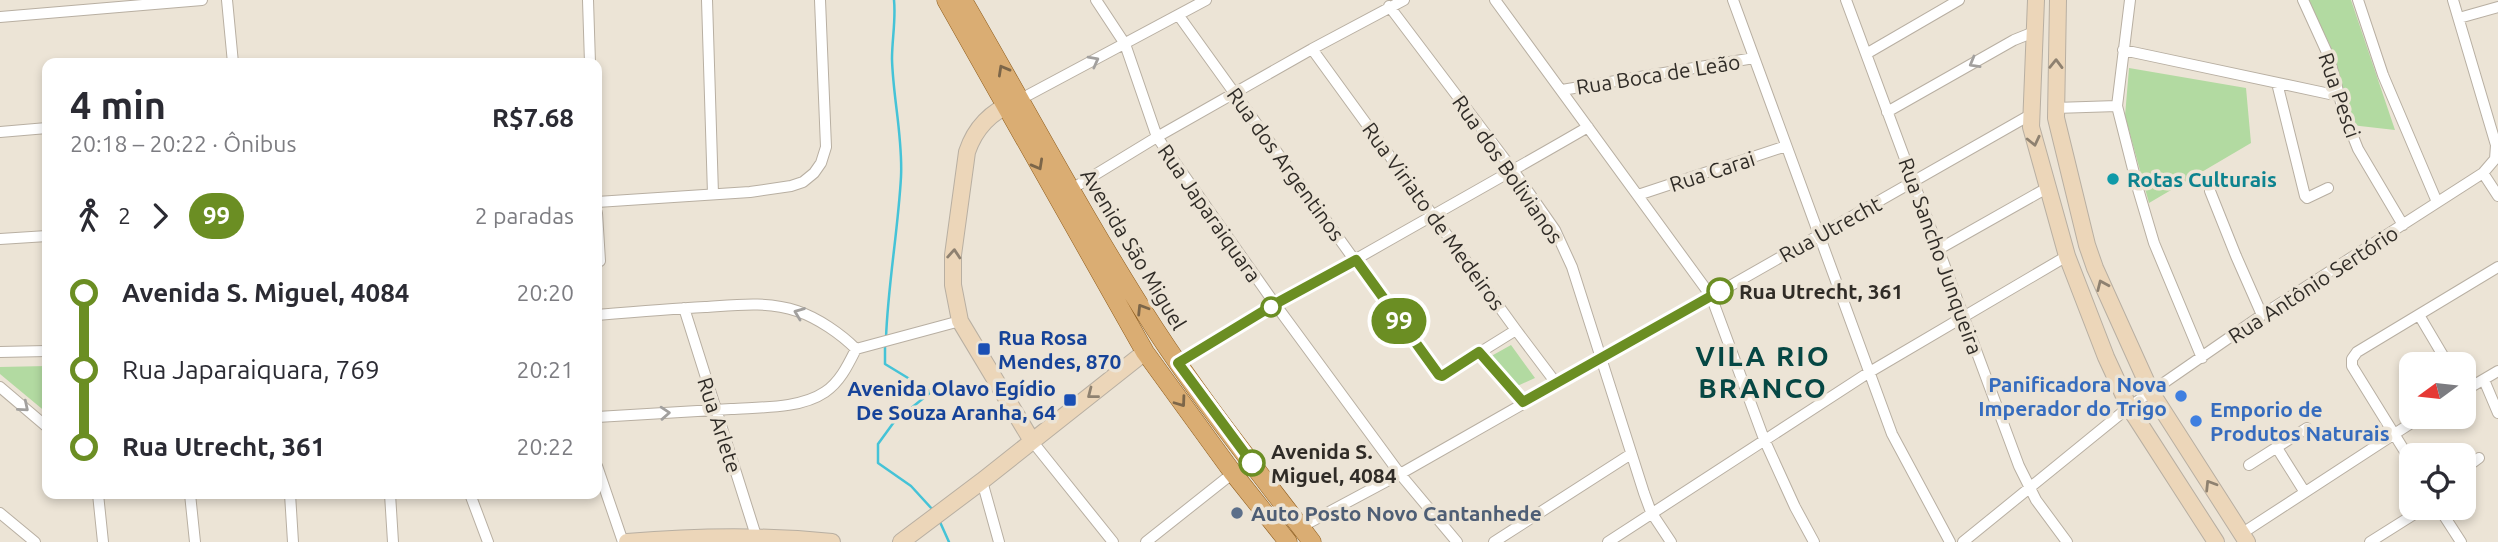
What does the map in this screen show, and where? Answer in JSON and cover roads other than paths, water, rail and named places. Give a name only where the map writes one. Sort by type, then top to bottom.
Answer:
[{"type":"main road","name":"Avenida São Miguel","points":[[946,0],[1070,190],[1178,363],[1312,542]]},
{"type":"main road","name":"Avenida São Miguel","points":[[963,0],[1012,103],[1146,352],[1233,473],[1288,542]]},
{"type":"main road","points":[[2058,0],[2056,108],[2087,245],[2151,392],[2244,538]]},
{"type":"main road","points":[[2032,4],[2034,32],[2030,115],[2034,141],[2067,256],[2106,357],[2129,407],[2217,542]]},
{"type":"main road","points":[[1012,103],[987,119],[971,142],[965,161],[953,256],[953,285],[960,321],[1032,441]]},
{"type":"main road","points":[[901,542],[1154,347],[1159,347],[1191,382]]},
{"type":"main road","points":[[625,542],[684,537],[832,542]]},
{"type":"street","points":[[0,17],[202,0]]},
{"type":"street","points":[[227,0],[233,58]]},
{"type":"street","points":[[588,0],[590,58]]},
{"type":"street","points":[[708,0],[713,194]]},
{"type":"street","points":[[602,202],[791,186],[803,182],[814,173],[821,163],[826,147],[820,0]]},
{"type":"street","name":"Rua Japaraiquara","points":[[1096,0],[1125,44],[1157,137],[1400,474],[1457,542]]},
{"type":"street","points":[[1012,103],[1206,0]]},
{"type":"street","points":[[1070,190],[1312,48],[1404,0]]},
{"type":"street","points":[[1495,0],[1711,296],[1764,439],[1814,542]]},
{"type":"street","points":[[1733,0],[1868,373],[1896,443],[1950,542]]},
{"type":"street","name":"Rua Sancho Junqueira","points":[[1846,0],[2029,489],[2067,542]]},
{"type":"street","points":[[1866,54],[1959,0]]},
{"type":"street","points":[[2130,0],[2117,106],[2154,243],[2202,358]]},
{"type":"street","name":"Rua Pesci","points":[[2303,0],[2329,57],[2339,96],[2358,149],[2403,225]]},
{"type":"street","points":[[2358,0],[2383,75],[2437,202]]},
{"type":"street","points":[[2453,0],[2459,18],[2498,7]]},
{"type":"street","name":"Rua dos Bolivianos","points":[[1389,6],[1542,209],[1563,245],[1651,512],[1671,542]]},
{"type":"street","name":"Rua dos Argentinos","points":[[1179,16],[1439,375],[1442,376],[1479,352]]},
{"type":"street","name":"Rua Antônio Sertório","points":[[1963,542],[2129,407],[2262,315],[2483,173],[2495,159],[2496,145],[2459,18]]},
{"type":"street","points":[[1887,112],[2014,40],[2034,32]]},
{"type":"street","name":"Rua Viriato de Medeiros","points":[[1312,48],[1556,383]]},
{"type":"street","points":[[2123,50],[2339,96]]},
{"type":"street","name":"Rua Boca de Leão","points":[[1562,90],[1754,58]]},
{"type":"street","points":[[2277,83],[2305,196],[2307,198],[2328,188]]},
{"type":"street","points":[[2056,108],[2117,106]]},
{"type":"street","name":"Rua Utrecht","points":[[1301,527],[1400,474],[2030,115]]},
{"type":"street","points":[[1178,363],[1275,304],[1434,217],[1588,127]]},
{"type":"street","points":[[0,132],[42,128]]},
{"type":"street","name":"Rua Carai","points":[[1638,195],[1786,146]]},
{"type":"street","points":[[2483,173],[2498,196]]},
{"type":"street","points":[[1939,250],[2048,188]]},
{"type":"street","points":[[2210,191],[2262,315]]},
{"type":"street","points":[[0,239],[42,236]]},
{"type":"street","points":[[1608,542],[1868,373],[2067,256]]},
{"type":"street","points":[[2399,443],[2352,366],[2352,359],[2357,352],[2498,267]]},
{"type":"street","points":[[602,315],[771,305],[798,311],[837,334],[856,349]]},
{"type":"street","name":"Rua Arlete","points":[[684,308],[714,410],[757,539]]},
{"type":"street","points":[[2420,315],[2441,352]]},
{"type":"street","points":[[602,417],[714,410],[812,399],[826,392],[845,372],[856,349],[960,321]]},
{"type":"street","points":[[1516,330],[1479,352],[1523,402]]},
{"type":"street","points":[[0,352],[42,351]]},
{"type":"street","points":[[2476,384],[2498,372]]},
{"type":"street","points":[[2484,380],[2498,413]]},
{"type":"street","points":[[0,387],[42,423]]},
{"type":"street","points":[[2249,466],[2307,428]]},
{"type":"street","points":[[2244,538],[2304,491],[2400,429]]},
{"type":"street","points":[[1032,441],[1113,542]]},
{"type":"street","points":[[2277,448],[2304,491]]},
{"type":"street","points":[[1494,542],[1631,454]]},
{"type":"street","points":[[1146,542],[1233,473]]},
{"type":"street","points":[[602,480],[625,542]]},
{"type":"street","points":[[982,481],[999,542]]},
{"type":"street","points":[[99,499],[103,542]]},
{"type":"street","points":[[190,499],[194,542]]},
{"type":"street","points":[[290,499],[293,542]]},
{"type":"street","points":[[390,499],[393,542]]},
{"type":"street","points":[[472,499],[488,542]]},
{"type":"street","points":[[0,513],[35,542]]},
{"type":"street","points":[[2370,542],[2405,520]]},
{"type":"street","points":[[2447,520],[2461,542]]},
{"type":"waterway","points":[[886,338],[901,177],[901,148],[892,59],[894,0]]},
{"type":"waterway","points":[[885,345],[885,364],[931,392],[894,422],[878,444],[878,463],[911,486],[933,510]]},
{"type":"waterway","points":[[940,522],[949,542]]},
{"type":"place","name":"Rotas Culturais","points":[[2113,179]]},
{"type":"place","name":"Rua Utrecht, 361","points":[[1720,291]]},
{"type":"place","name":"Rua Rosa Mendes, 870","points":[[984,349]]},
{"type":"place","name":"Panificadora Nova Imperador do Trigo","points":[[2181,396]]},
{"type":"place","name":"Avenida Olavo Egídio De Souza Aranha, 64","points":[[1070,400]]},
{"type":"place","name":"Emporio de Produtos Naturais","points":[[2196,421]]},
{"type":"place","name":"Avenida S. Miguel, 4084","points":[[1252,463]]},
{"type":"place","name":"Auto Posto Novo Cantanhede","points":[[1237,513]]},
{"type":"district","name":"VILA RIO BRANCO","points":[[1763,371]]}]
